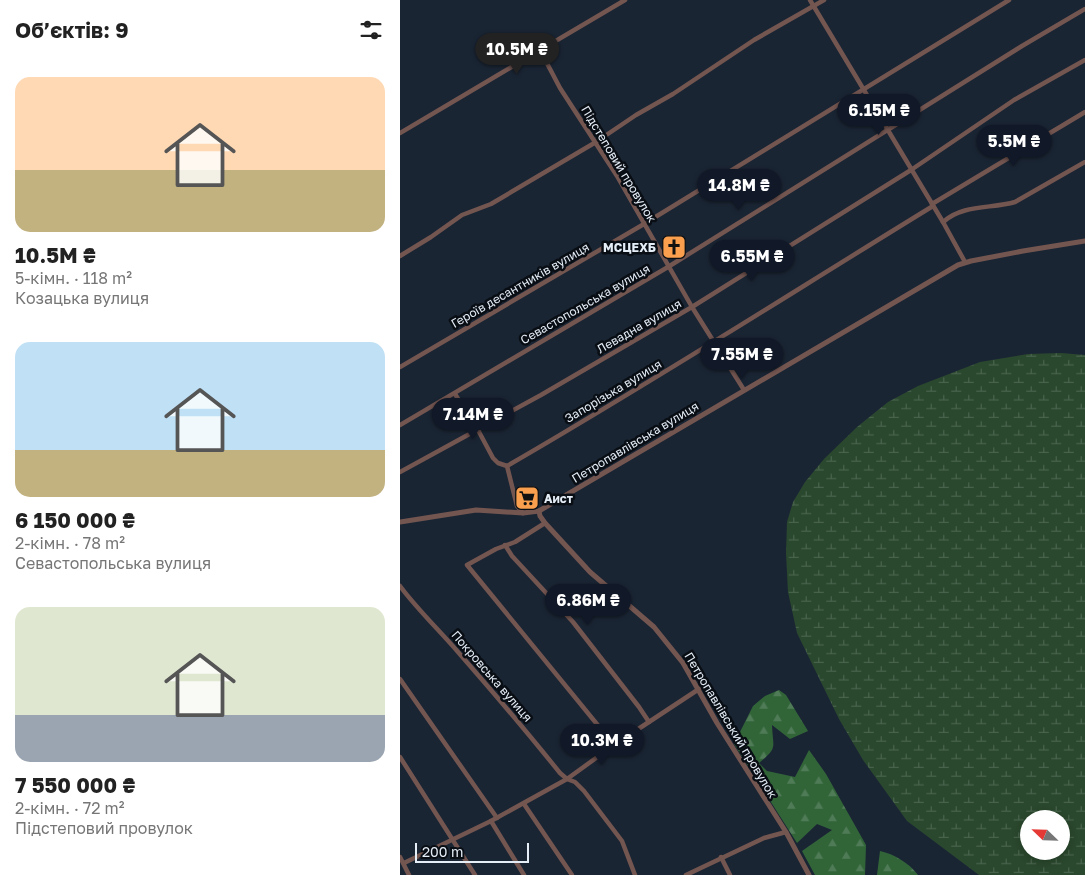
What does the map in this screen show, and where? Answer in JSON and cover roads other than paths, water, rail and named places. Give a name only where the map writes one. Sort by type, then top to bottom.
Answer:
[{"type":"street","points":[[400,133],[625,0]]},
{"type":"street","points":[[810,0],[965,262]]},
{"type":"street","points":[[400,256],[462,215],[491,204],[596,142],[754,40],[824,0]]},
{"type":"street","name":"Героїв десантників вулиця","points":[[400,367],[644,224],[1008,0]]},
{"type":"street","name":"Севастопольська вулиця","points":[[400,425],[668,267],[1022,46],[1085,9]]},
{"type":"street","name":"Підстеповий провулок","points":[[540,50],[560,88],[596,142],[668,267],[744,390]]},
{"type":"street","name":"Левадна вулиця","points":[[400,472],[478,430],[692,307],[911,170],[1014,100],[1085,60]]},
{"type":"street","name":"Запорізька вулиця","points":[[506,466],[715,342],[790,293],[1085,112]]},
{"type":"street","points":[[943,222],[952,215],[975,207],[1015,202],[1085,162]]},
{"type":"street","name":"Петропавлівська вулиця","points":[[400,522],[476,510],[523,513],[539,511],[965,262],[1085,241]]},
{"type":"street","points":[[455,394],[493,458],[498,463],[506,466],[517,506],[523,513]]},
{"type":"street","name":"Петропавлівський провулок","points":[[539,511],[544,523],[590,572],[654,627],[683,663],[716,723],[786,832],[809,875]]},
{"type":"street","points":[[544,523],[515,542],[504,545],[467,565],[614,745]]},
{"type":"street","points":[[504,545],[573,622],[639,707],[648,722]]},
{"type":"street","name":"Покровська вулиця","points":[[400,586],[408,598],[474,670],[560,773],[567,779],[575,782],[584,791],[622,841],[635,875]]},
{"type":"street","points":[[400,679],[496,818]]},
{"type":"street","points":[[404,863],[524,804],[567,779],[614,745],[699,689]]},
{"type":"street","points":[[400,757],[475,875]]},
{"type":"street","points":[[524,804],[572,875]]},
{"type":"street","points":[[491,821],[524,875]]},
{"type":"street","points":[[686,875],[764,838],[786,832]]},
{"type":"street","points":[[400,857],[409,875]]},
{"type":"street","points":[[722,857],[730,875]]},
{"type":"place","name":"МСЦЕХБ","points":[[674,247]]},
{"type":"place","name":"Аист","points":[[527,498]]}]
